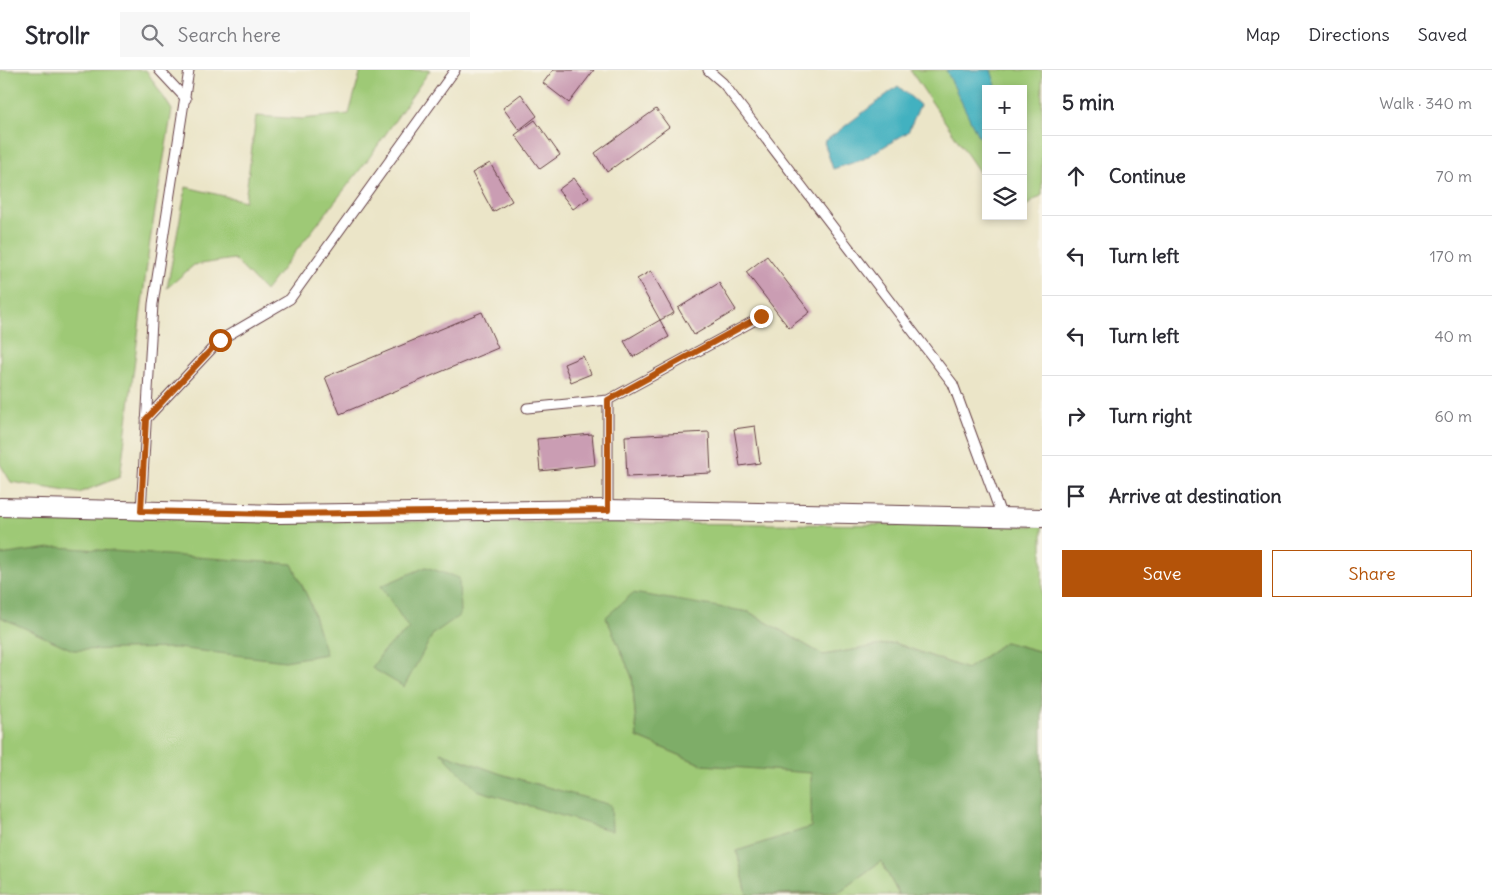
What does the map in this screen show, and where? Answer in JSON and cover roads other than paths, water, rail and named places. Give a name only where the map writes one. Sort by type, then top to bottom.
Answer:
[{"type":"street","points":[[0,507],[279,514],[608,510],[1042,518]]},
{"type":"lane","points":[[159,70],[186,98]]},
{"type":"lane","points":[[141,511],[152,304],[189,70]]},
{"type":"lane","points":[[146,419],[220,340],[290,299],[455,70]]},
{"type":"lane","points":[[708,70],[723,83],[953,384],[1002,517]]},
{"type":"lane","points":[[528,408],[608,400],[761,316]]},
{"type":"lane","points":[[608,400],[608,510]]},
{"type":"water","points":[[946,70],[991,70],[996,85],[982,85],[982,138],[978,136]]},
{"type":"water","points":[[898,86],[920,105],[908,132],[862,160],[833,169],[824,142]]}]
